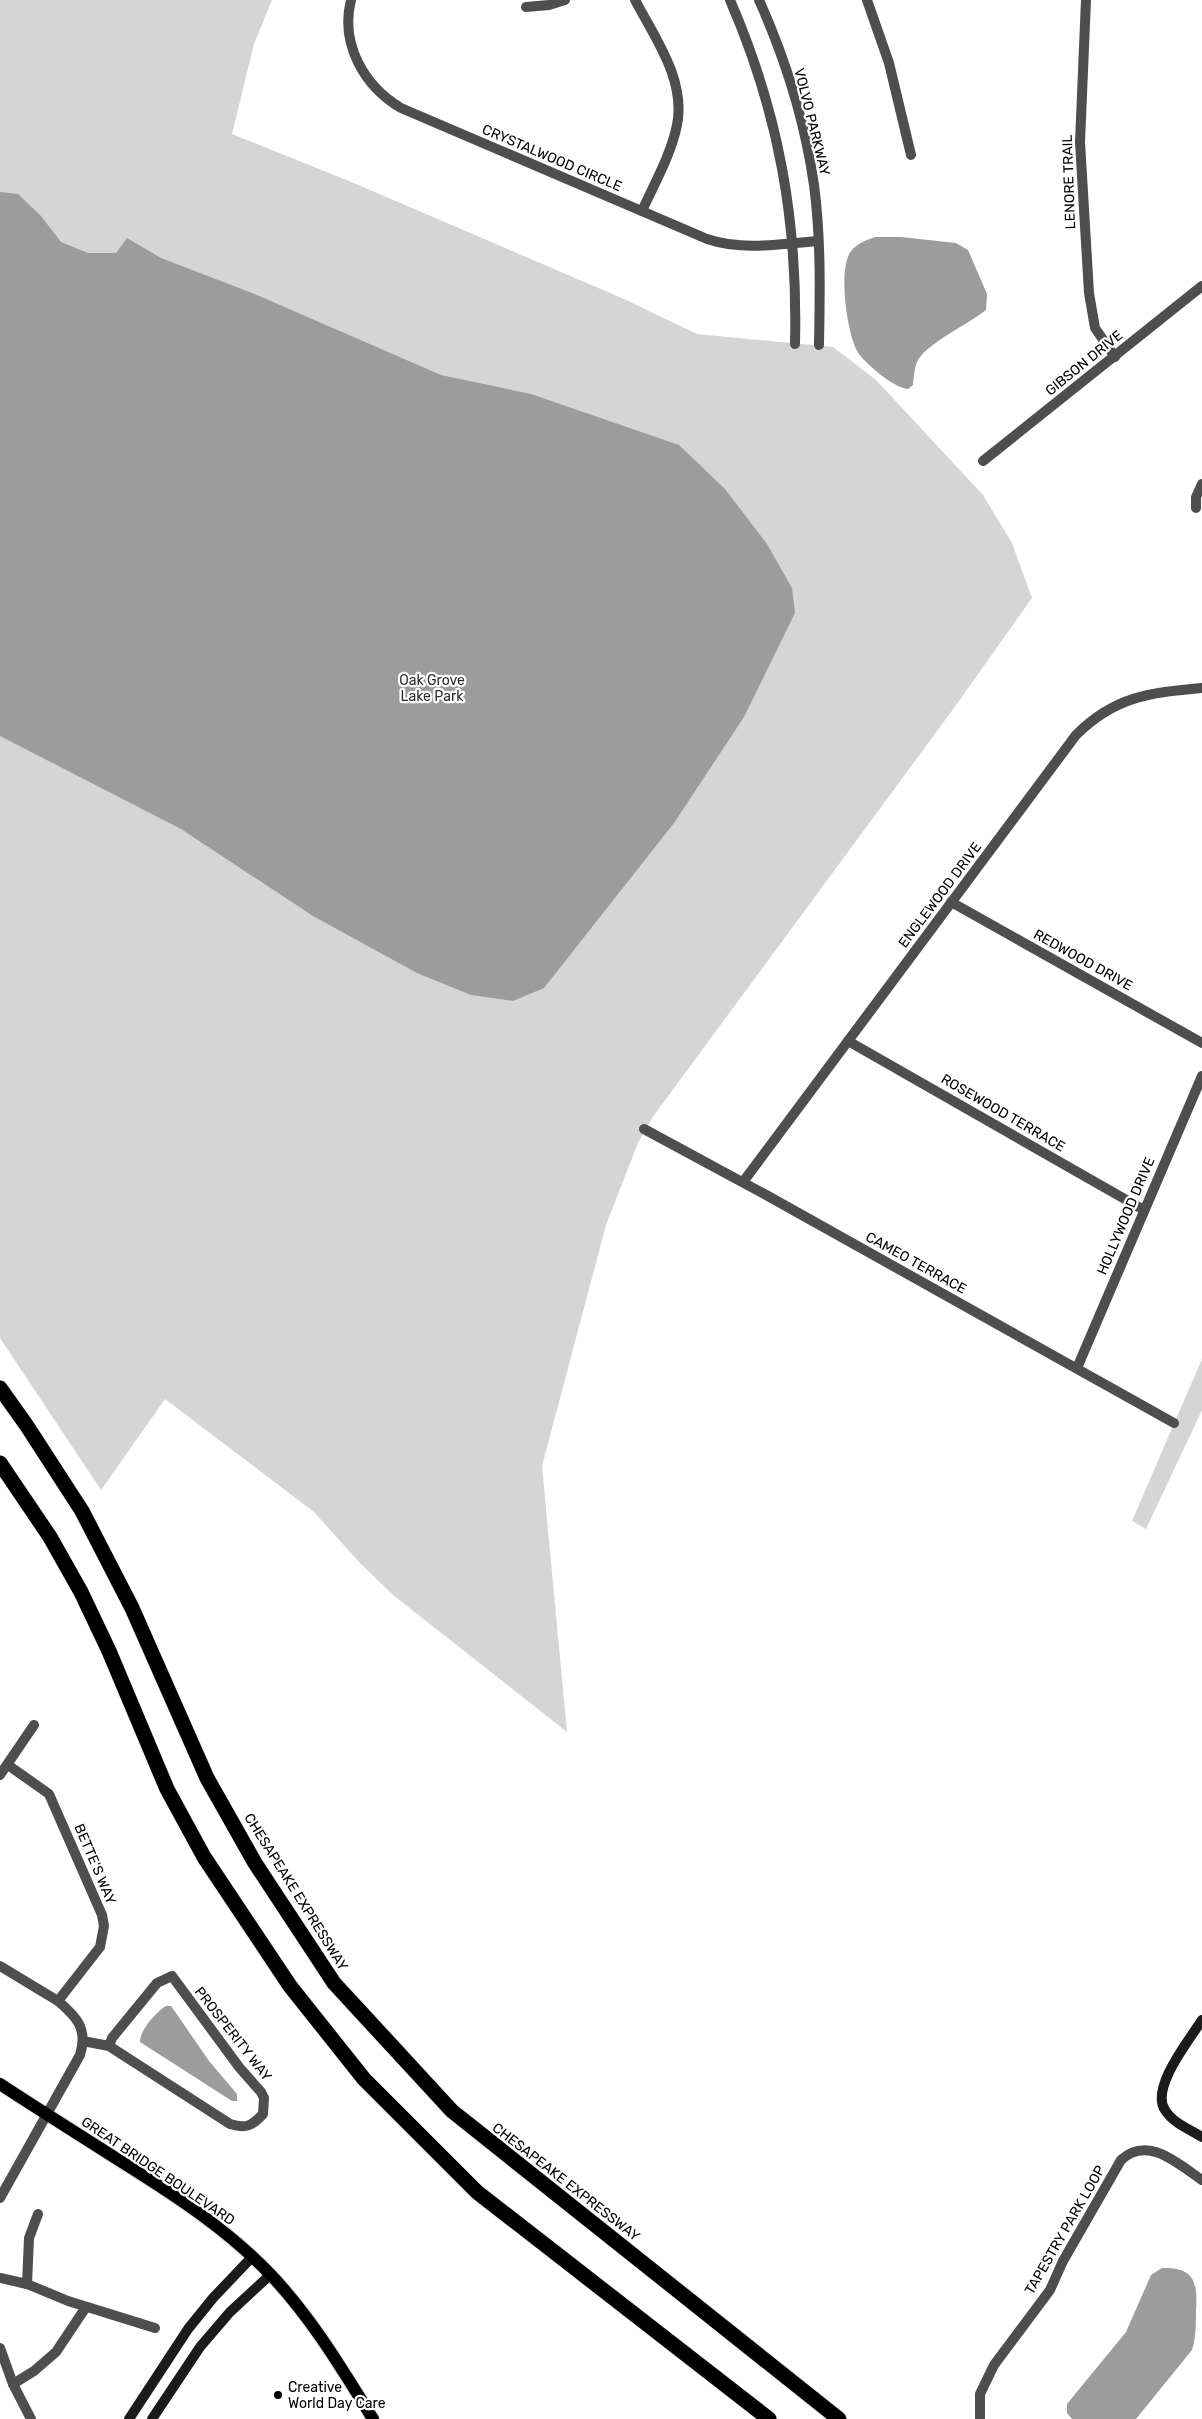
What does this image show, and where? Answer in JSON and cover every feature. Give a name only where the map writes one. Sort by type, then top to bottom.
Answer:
[{"type":"highway","name":"CHESAPEAKE EXPRESSWAY","points":[[0,1388],[82,1511],[132,1608],[207,1778],[255,1863],[334,1983],[452,2111],[839,2419]]},
{"type":"highway","points":[[0,1463],[50,1536],[80,1592],[109,1651],[167,1789],[204,1857],[222,1887],[290,1986],[345,2056],[364,2078],[477,2192],[769,2419]]},
{"type":"main road","name":"GREAT BRIDGE BOULEVARD","points":[[0,2084],[206,2218],[252,2257],[270,2275],[328,2348],[373,2419]]},
{"type":"street","name":"CRYSTALWOOD CIRCLE","points":[[351,0],[349,28],[352,48],[358,64],[370,83],[385,98],[414,115],[723,244],[745,246],[818,241]]},
{"type":"street","points":[[526,7],[549,5],[565,0]]},
{"type":"street","points":[[635,0],[670,69],[678,99],[678,116],[674,138],[642,211]]},
{"type":"street","points":[[730,0],[748,44],[773,120],[786,182],[794,243],[795,344]]},
{"type":"street","name":"VOLVO PARKWAY","points":[[758,0],[781,57],[804,133],[814,186],[818,241],[819,345]]},
{"type":"street","points":[[867,0],[889,63],[911,155]]},
{"type":"street","name":"LENORE TRAIL","points":[[1086,0],[1080,142],[1089,293],[1095,328],[1115,357]]},
{"type":"street","name":"GIBSON DRIVE","points":[[983,462],[1202,286]]},
{"type":"street","points":[[1196,508],[1196,497],[1202,484]]},
{"type":"street","name":"ENGLEWOOD DRIVE","points":[[743,1182],[1076,735],[1092,719],[1115,705],[1132,699],[1202,688]]},
{"type":"street","name":"REDWOOD DRIVE","points":[[951,902],[1202,1043]]},
{"type":"street","name":"ROSEWOOD TERRACE","points":[[848,1041],[1144,1210]]},
{"type":"street","name":"HOLLYWOOD DRIVE","points":[[1077,1368],[1202,1076]]},
{"type":"street","name":"CAMEO TERRACE","points":[[644,1129],[743,1182],[1174,1423]]},
{"type":"street","points":[[0,1775],[34,1725]]},
{"type":"street","name":"BETTE'S WAY","points":[[8,1765],[50,1794],[102,1915],[104,1926],[100,1947],[58,2001]]},
{"type":"street","points":[[0,1966],[58,2001],[75,2016],[82,2027],[83,2041],[80,2055],[0,2198]]},
{"type":"street","name":"PROSPERITY WAY","points":[[83,2041],[109,2046],[230,2124],[240,2128],[250,2126],[262,2114],[264,2098],[261,2092],[239,2067],[172,1976],[157,1983],[112,2038],[109,2046]]},
{"type":"street","points":[[1202,2020],[1164,2083],[1161,2103],[1171,2118],[1202,2138]]},
{"type":"street","name":"TAPESTRY PARK LOOP","points":[[980,2419],[980,2394],[994,2365],[1050,2290],[1063,2261],[1121,2160],[1128,2154],[1139,2150],[1152,2150],[1165,2155],[1202,2180]]},
{"type":"street","points":[[27,2284],[29,2238],[38,2214]]},
{"type":"street","points":[[129,2419],[188,2329],[213,2298],[252,2257]]},
{"type":"street","points":[[152,2419],[200,2347],[230,2312],[270,2275]]},
{"type":"street","points":[[0,2278],[27,2284],[86,2306],[155,2328]]},
{"type":"street","points":[[13,2384],[56,2352],[86,2306]]},
{"type":"street","points":[[0,2348],[13,2384],[31,2419]]},
{"type":"green space","name":"Oak Grove Lake Park","points":[[0,0],[272,0],[254,44],[232,134],[349,181],[624,299],[697,334],[833,347],[876,380],[983,495],[1012,543],[1032,598],[954,708],[652,1118],[638,1143],[606,1225],[542,1466],[567,1732],[393,1595],[360,1563],[314,1512],[165,1399],[101,1490],[0,1338]]},
{"type":"green space","points":[[1202,1359],[1202,1410],[1146,1529],[1132,1521]]},
{"type":"shaded area","points":[[0,192],[18,194],[41,216],[61,242],[88,253],[116,253],[127,238],[161,258],[252,293],[441,375],[531,394],[679,445],[725,489],[767,544],[792,588],[795,613],[744,717],[674,823],[544,988],[513,1001],[471,995],[417,973],[313,916],[181,829],[0,736]]},
{"type":"shaded area","points":[[875,237],[901,237],[956,243],[968,250],[987,294],[986,310],[921,355],[916,365],[913,385],[908,389],[902,388],[888,380],[866,362],[857,351],[850,329],[844,284],[847,258],[857,245]]},
{"type":"shaded area","points":[[166,2006],[171,2006],[209,2061],[237,2094],[237,2101],[232,2101],[140,2042],[149,2022]]},
{"type":"shaded area","points":[[1162,2268],[1181,2270],[1192,2278],[1195,2284],[1196,2326],[1192,2350],[1136,2419],[1072,2419],[1067,2413],[1067,2404],[1126,2332],[1151,2275]]},
{"type":"place","name":"Creative World Day Care","points":[[278,2395]]}]
